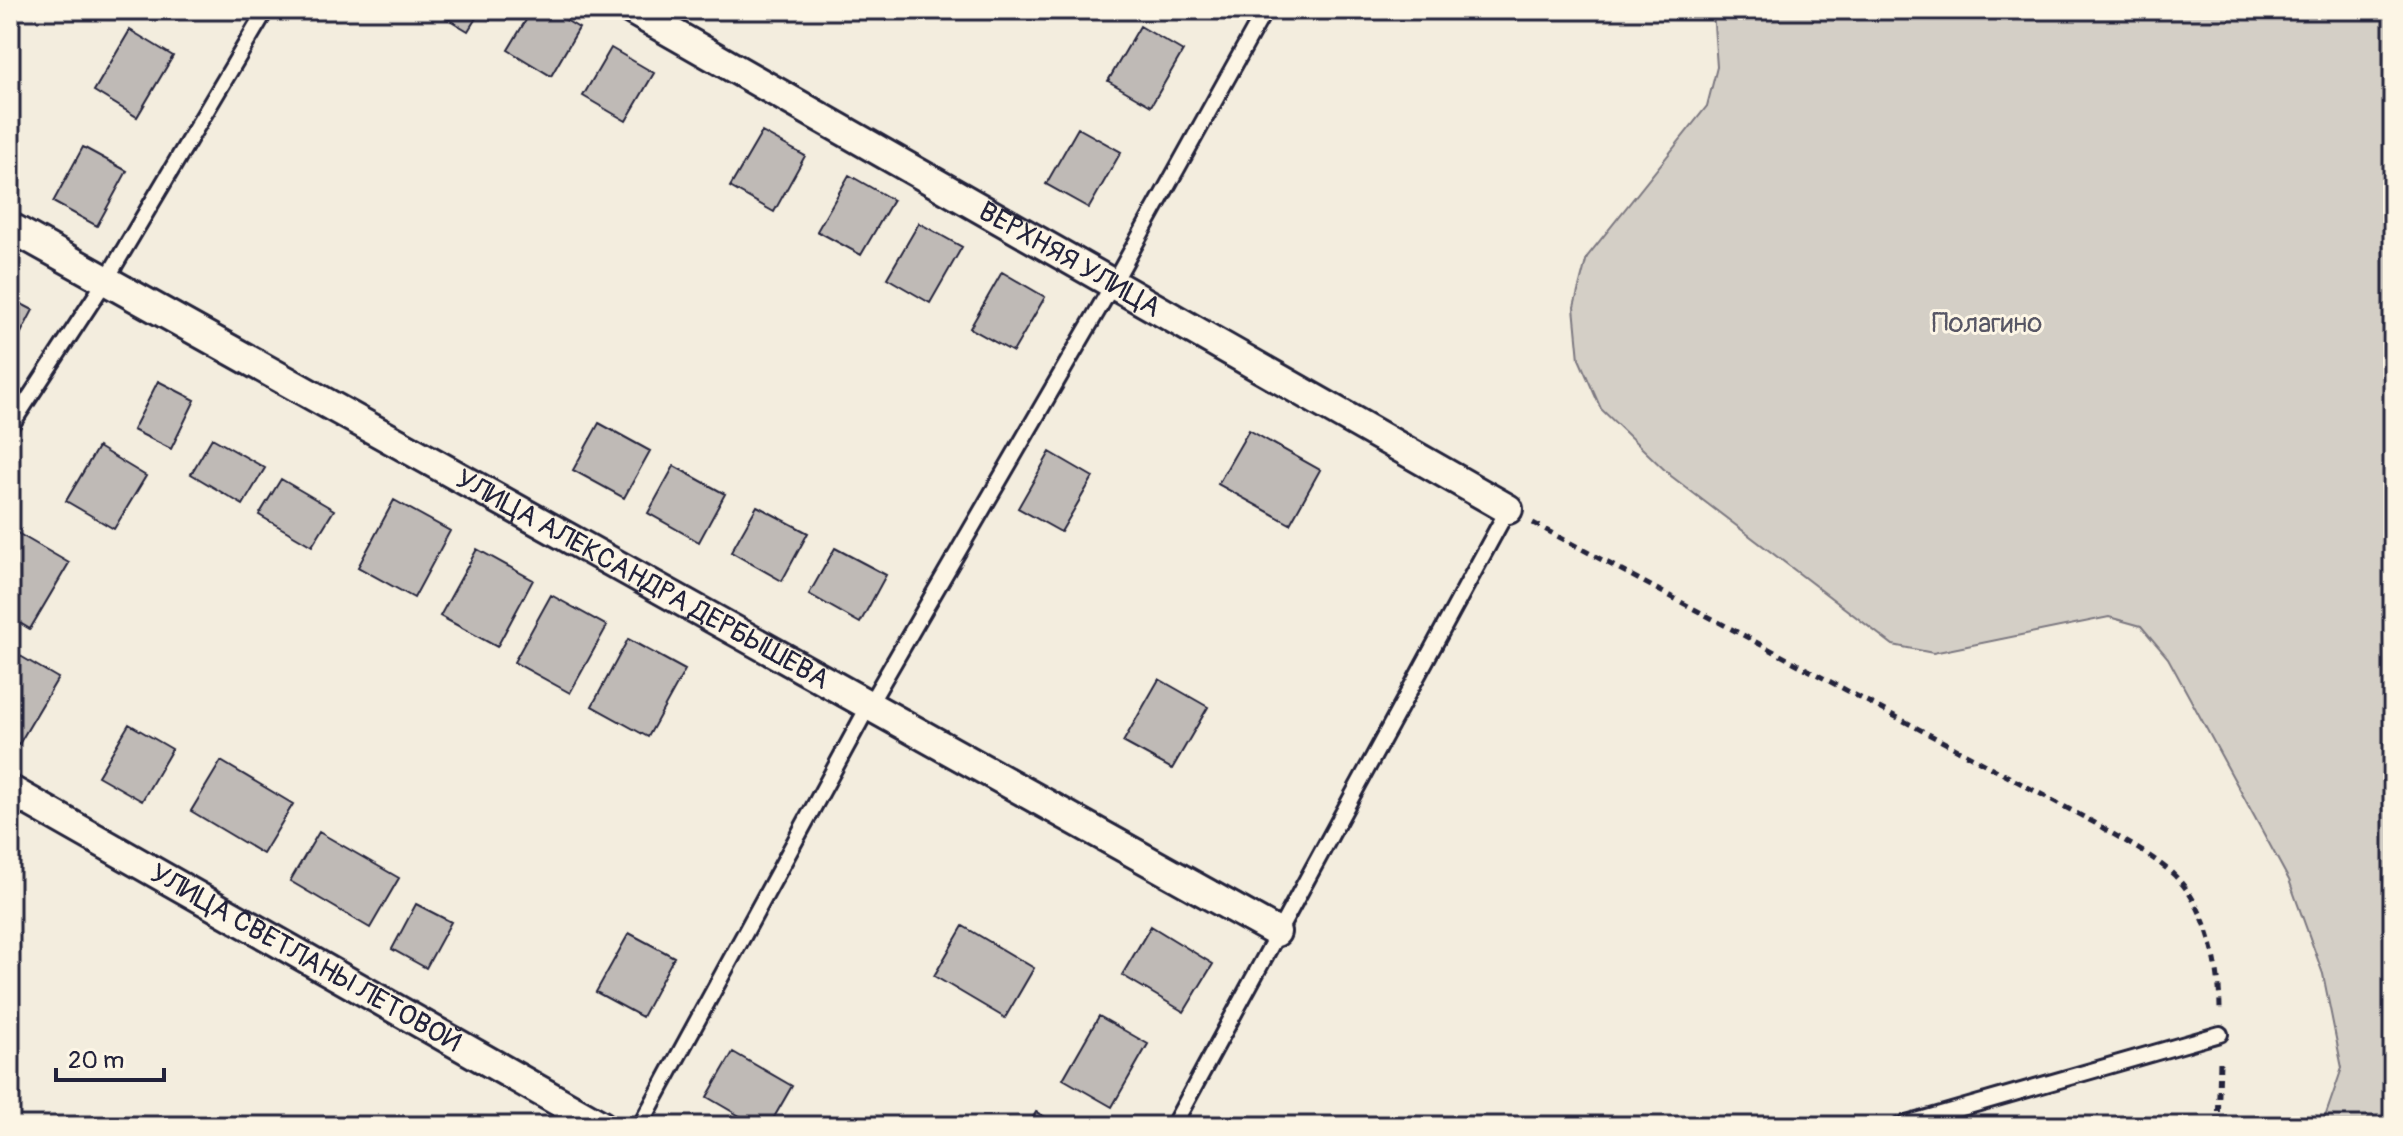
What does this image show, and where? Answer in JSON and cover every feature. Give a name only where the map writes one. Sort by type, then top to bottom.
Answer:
[{"type":"street","name":"ВЕРХНЯЯ УЛИЦА","points":[[632,10],[1508,509]]},
{"type":"street","name":"УЛИЦА АЛЕКСАНДРА ДЕРБЫШЕВА","points":[[10,227],[1276,932]]},
{"type":"street","name":"УЛИЦА СВЕТЛАНЫ ЛЕТОВОЙ","points":[[10,790],[602,1126]]},
{"type":"lane","points":[[10,427],[106,280],[266,10]]},
{"type":"lane","points":[[640,1126],[868,707],[1113,284],[1265,10]]},
{"type":"lane","points":[[1173,1126],[1508,509]]},
{"type":"lane","points":[[1899,1126],[2220,1034]]},
{"type":"path","points":[[1508,509],[2095,823],[2172,873],[2196,904],[2212,949],[2220,1003],[2218,1126]]},
{"type":"green space","name":"Полагино","points":[[1713,10],[2393,10],[2393,1126],[2322,1126],[2342,1068],[2323,974],[2289,880],[2168,658],[2141,626],[2109,617],[1933,653],[1893,645],[1671,476],[1601,409],[1579,359],[1574,307],[1587,257],[1707,106],[1717,67]]},
{"type":"building","points":[[433,10],[481,10],[468,31]]},
{"type":"building","points":[[532,10],[549,10],[579,28],[551,76],[508,50]]},
{"type":"building","points":[[1140,26],[1183,51],[1151,106],[1108,81]]},
{"type":"building","points":[[130,30],[173,56],[137,117],[94,91]]},
{"type":"building","points":[[611,48],[654,73],[626,121],[583,96]]},
{"type":"building","points":[[1078,128],[1121,152],[1089,208],[1046,184]]},
{"type":"building","points":[[762,132],[805,156],[774,212],[730,187]]},
{"type":"building","points":[[83,147],[127,171],[97,226],[53,202]]},
{"type":"building","points":[[849,175],[893,200],[861,255],[817,231]]},
{"type":"building","points":[[919,223],[962,247],[930,303],[887,278]]},
{"type":"building","points":[[1002,272],[1045,297],[1013,352],[970,328]]},
{"type":"building","points":[[10,298],[33,310],[10,354]]},
{"type":"building","points":[[158,381],[195,400],[171,449],[133,430]]},
{"type":"building","points":[[599,423],[650,451],[624,498],[573,470]]},
{"type":"building","points":[[1249,430],[1320,470],[1290,524],[1218,484]]},
{"type":"building","points":[[212,438],[265,468],[243,505],[191,474]]},
{"type":"building","points":[[98,447],[146,476],[114,529],[66,501]]},
{"type":"building","points":[[1050,452],[1093,477],[1061,532],[1018,508]]},
{"type":"building","points":[[674,466],[725,494],[699,542],[648,513]]},
{"type":"building","points":[[281,479],[334,510],[312,546],[259,515]]},
{"type":"building","points":[[394,500],[450,531],[414,598],[358,567]]},
{"type":"building","points":[[757,506],[808,533],[782,581],[731,552]]},
{"type":"building","points":[[14,531],[69,563],[30,629],[10,617],[10,538]]},
{"type":"building","points":[[835,548],[886,575],[860,623],[809,594]]},
{"type":"building","points":[[477,549],[533,580],[497,647],[440,616]]},
{"type":"building","points":[[551,595],[607,626],[570,693],[514,662]]},
{"type":"building","points":[[628,639],[685,670],[648,737],[592,706]]},
{"type":"building","points":[[10,650],[58,678],[19,744],[10,738]]},
{"type":"building","points":[[1159,679],[1208,707],[1172,769],[1123,742]]},
{"type":"building","points":[[129,724],[172,749],[142,801],[98,776]]},
{"type":"building","points":[[221,761],[293,804],[263,854],[191,811]]},
{"type":"building","points":[[319,832],[399,878],[370,928],[290,881]]},
{"type":"building","points":[[416,904],[451,922],[426,968],[392,949]]},
{"type":"building","points":[[963,926],[1034,968],[1005,1018],[934,976]]},
{"type":"building","points":[[1151,926],[1213,964],[1184,1012],[1122,975]]},
{"type":"building","points":[[629,933],[674,957],[642,1017],[596,992]]},
{"type":"building","points":[[1099,1016],[1148,1044],[1112,1107],[1063,1079]]},
{"type":"building","points":[[733,1052],[792,1086],[769,1126],[757,1126],[707,1097]]},
{"type":"building","points":[[1036,1112],[1062,1126],[1028,1126]]}]
